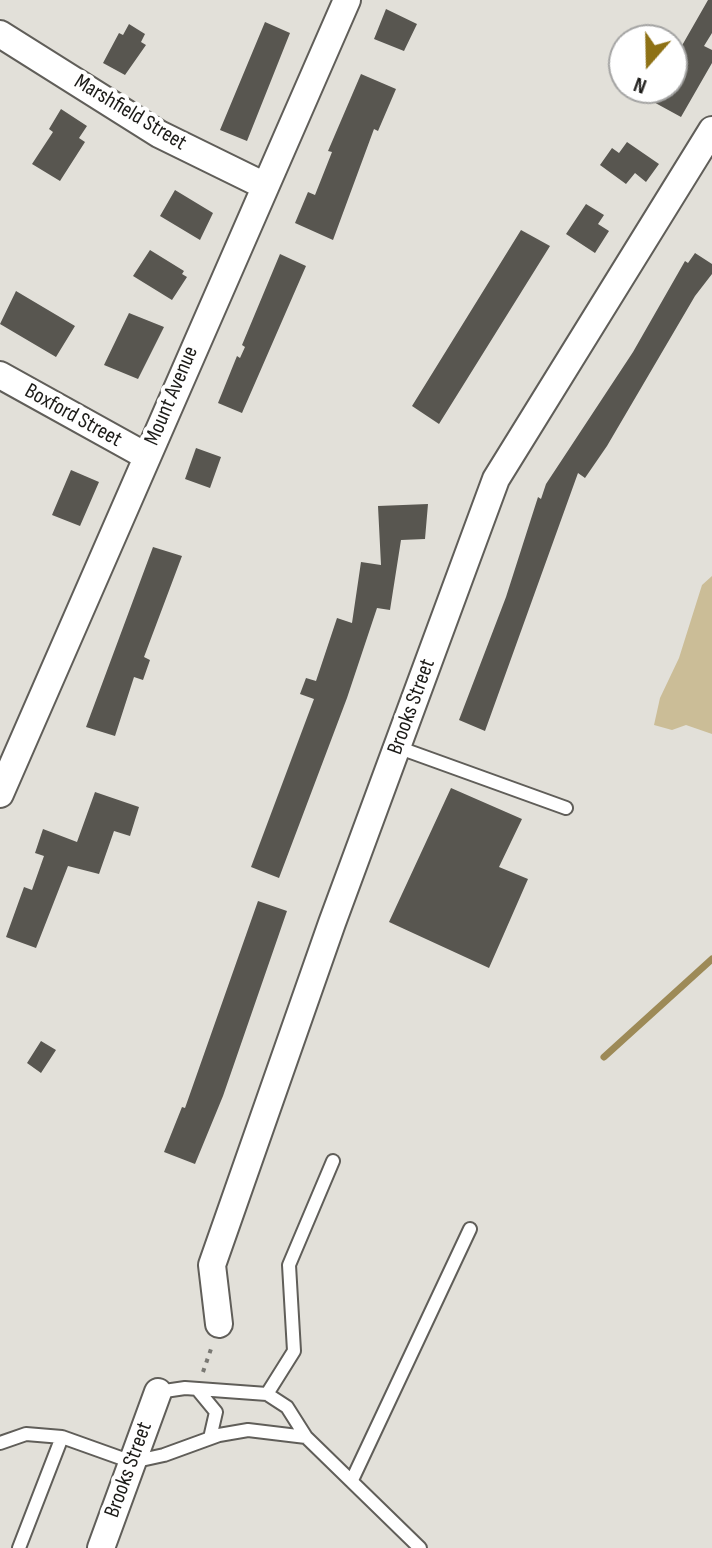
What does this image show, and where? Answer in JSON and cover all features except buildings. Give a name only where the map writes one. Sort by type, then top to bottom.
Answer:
[{"type":"street","name":"Mount Avenue","points":[[0,794],[263,185],[347,0]]},
{"type":"street","name":"Marshfield Street","points":[[0,34],[159,134],[263,185]]},
{"type":"street","name":"Brooks Street","points":[[219,1324],[212,1265],[496,479],[712,130]]},
{"type":"street","name":"Boxford Street","points":[[0,375],[146,456]]},
{"type":"street","name":"Brooks Street","points":[[101,1548],[158,1392]]},
{"type":"lane","points":[[397,747],[566,808]]},
{"type":"lane","points":[[267,1394],[294,1351],[289,1265],[333,1161]]},
{"type":"lane","points":[[352,1480],[470,1229]]},
{"type":"lane","points":[[197,1389],[216,1412],[210,1438]]},
{"type":"lane","points":[[158,1392],[197,1389],[267,1394],[287,1407],[306,1437],[420,1548]]},
{"type":"lane","points":[[0,1443],[26,1434],[62,1437],[132,1462],[248,1430],[306,1437]]},
{"type":"lane","points":[[19,1548],[62,1437]]},
{"type":"path","points":[[197,1389],[219,1324]]},
{"type":"shaded area","points":[[712,576],[712,734],[686,725],[672,730],[654,725],[660,698],[679,658],[702,585]]},
{"type":"waterway","points":[[604,1057],[712,959]]}]
